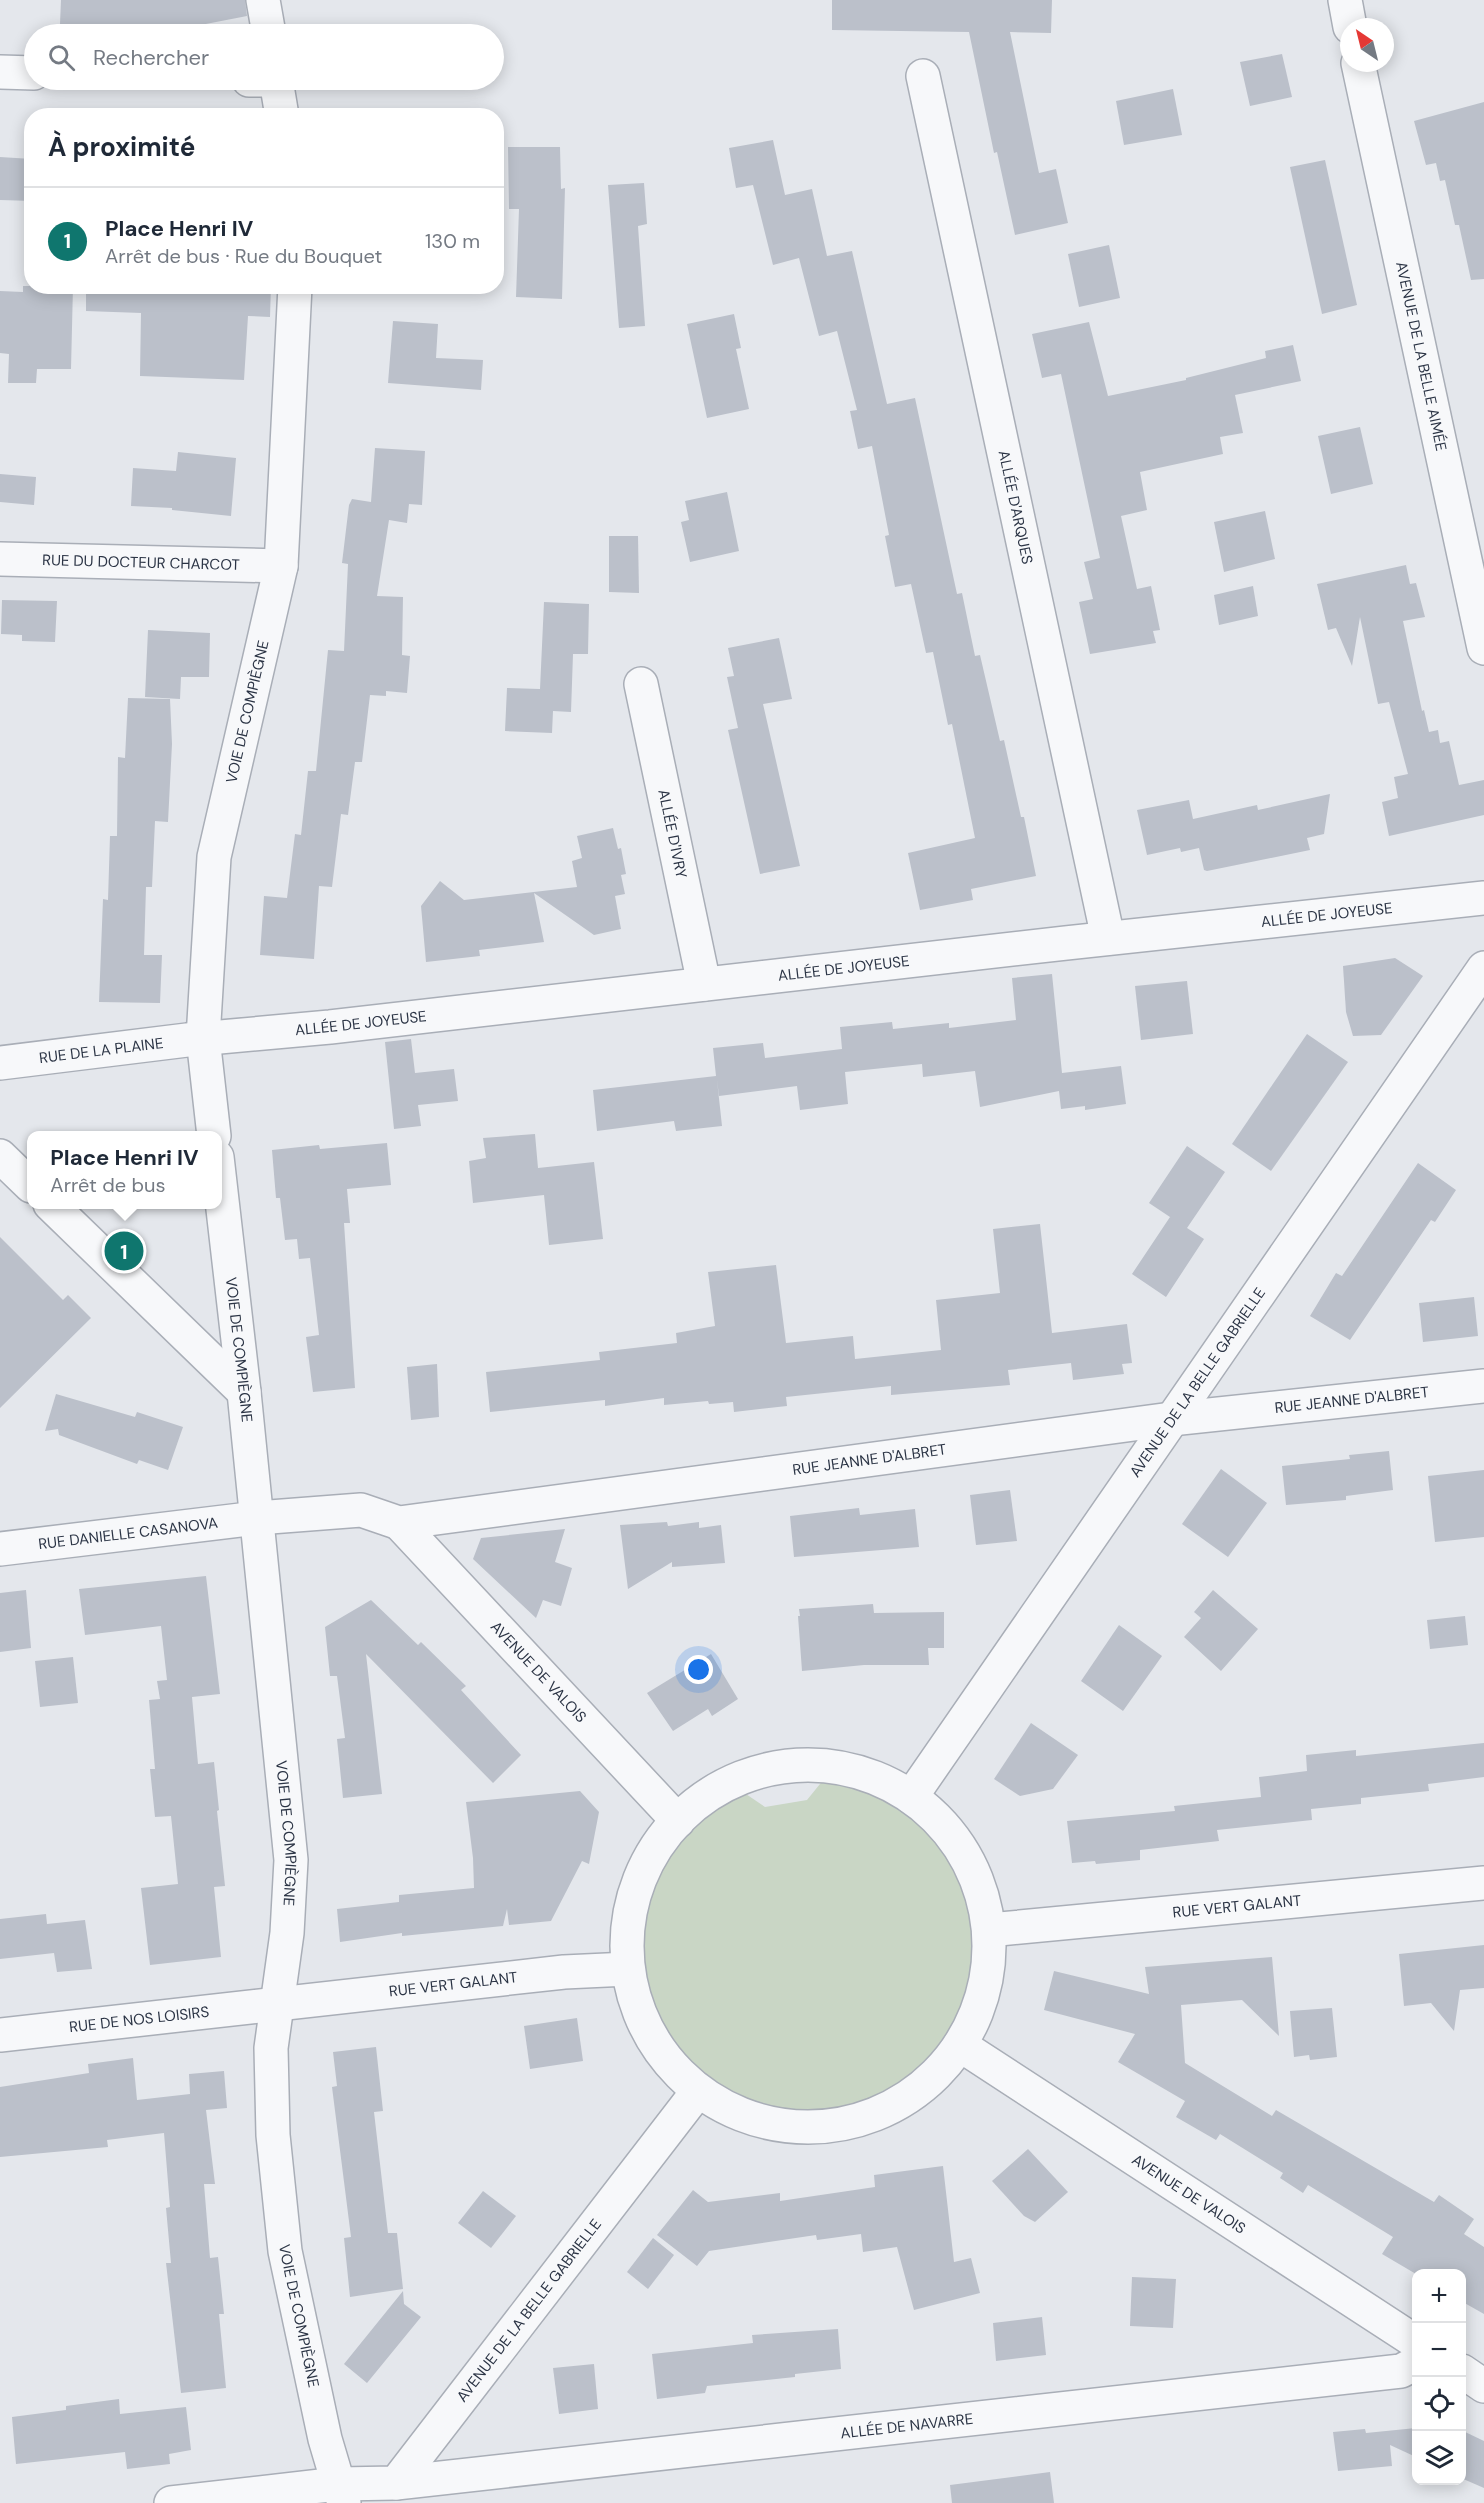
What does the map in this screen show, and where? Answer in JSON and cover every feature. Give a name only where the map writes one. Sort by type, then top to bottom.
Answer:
[{"type":"street","points":[[263,0],[267,24]]},
{"type":"street","points":[[1345,0],[1348,18]]},
{"type":"street","points":[[0,72],[24,73]]},
{"type":"street","name":"AVENUE DE LA BELLE AIMÉE","points":[[1360,72],[1484,648]]},
{"type":"street","name":"ALLÉE D'ARQUES","points":[[923,76],[1108,938]]},
{"type":"street","points":[[271,90],[279,108]]},
{"type":"street","name":"VOIE DE COMPIÈGNE","points":[[213,1131],[203,1038],[214,857],[281,566],[295,294]]},
{"type":"street","name":"RUE DU DOCTEUR CHARCOT","points":[[0,559],[281,566]]},
{"type":"street","name":"ALLÉE D'IVRY","points":[[641,684],[704,984]]},
{"type":"street","name":"ALLÉE DE JOYEUSE","points":[[203,1038],[330,1027],[1484,897]]},
{"type":"street","name":"AVENUE DE LA BELLE GABRIELLE","points":[[911,1797],[1484,968]]},
{"type":"street","name":"RUE DE LA PLAINE","points":[[0,1063],[203,1038]]},
{"type":"street","points":[[0,1156],[27,1182]]},
{"type":"street","name":"VOIE DE COMPIÈGNE","points":[[222,1201],[244,1392],[291,1860],[286,1933],[271,2048],[273,2135],[285,2250],[325,2439],[341,2493]]},
{"type":"street","points":[[55,1209],[244,1392]]},
{"type":"street","name":"RUE JEANNE D'ALBRET","points":[[257,1518],[361,1509],[399,1523],[1171,1419],[1484,1386]]},
{"type":"street","name":"RUE DANIELLE CASANOVA","points":[[0,1549],[257,1518]]},
{"type":"street","name":"AVENUE DE VALOIS","points":[[399,1523],[678,1821]]},
{"type":"street","points":[[790,1766],[822,1766],[854,1771],[884,1782],[911,1797],[941,1823],[960,1847],[984,1901],[989,1961],[984,1990],[974,2019],[960,2045],[935,2075],[914,2093],[866,2118],[839,2125],[812,2128],[785,2126],[758,2120],[732,2111],[698,2091],[658,2049],[644,2024],[634,1997],[628,1968],[627,1943],[635,1893],[657,1847],[678,1821],[702,1800],[730,1784],[759,1772],[790,1766]]},
{"type":"street","name":"RUE VERT GALANT","points":[[988,1930],[1484,1883]]},
{"type":"street","name":"RUE VERT GALANT","points":[[278,2003],[564,1972],[628,1968]]},
{"type":"street","name":"RUE DE NOS LOISIRS","points":[[0,2035],[278,2003]]},
{"type":"street","name":"AVENUE DE VALOIS","points":[[960,2045],[1412,2339]]},
{"type":"street","name":"AVENUE DE LA BELLE GABRIELLE","points":[[396,2483],[698,2091]]},
{"type":"street","name":"ALLÉE DE NAVARRE","points":[[396,2483],[1401,2371],[1412,2365]]},
{"type":"street","points":[[1466,2374],[1484,2386]]},
{"type":"street","points":[[171,2503],[341,2493],[396,2483]]},
{"type":"green space","points":[[824,1779],[875,1795],[917,1820],[935,1837],[950,1856],[962,1879],[970,1905],[975,1946],[974,1967],[964,2007],[945,2044],[932,2060],[899,2087],[862,2105],[824,2113],[786,2113],[749,2104],[715,2085],[684,2059],[659,2024],[646,1995],[639,1964],[639,1933],[646,1902],[656,1875],[670,1850],[690,1828],[743,1792],[765,1807],[807,1800]]},
{"type":"building","points":[[61,0],[245,0],[247,16],[206,24],[60,24]]},
{"type":"building","points":[[832,0],[1052,0],[1051,33],[1010,32],[1039,173],[1056,169],[1068,223],[1015,235],[997,152],[994,153],[969,32],[832,30]]},
{"type":"building","points":[[1282,54],[1292,97],[1250,106],[1240,62]]},
{"type":"building","points":[[1173,89],[1182,135],[1124,145],[1116,101]]},
{"type":"building","points":[[1484,102],[1484,279],[1471,280],[1459,225],[1455,225],[1445,180],[1440,181],[1436,163],[1426,165],[1414,121]]},
{"type":"building","points":[[773,140],[785,195],[812,189],[827,256],[852,251],[887,404],[915,398],[957,594],[962,593],[975,656],[980,655],[1000,741],[1004,740],[1021,817],[1024,817],[1036,876],[971,889],[973,900],[920,910],[908,853],[975,838],[952,724],[948,725],[933,652],[926,653],[911,584],[895,587],[885,536],[889,535],[872,446],[858,449],[850,411],[857,410],[837,331],[819,336],[799,258],[773,265],[753,185],[736,188],[729,148]]},
{"type":"building","points":[[508,147],[560,147],[561,189],[565,188],[562,299],[516,297],[519,209],[509,209]]},
{"type":"building","points":[[0,157],[24,158],[24,201],[0,200]]},
{"type":"building","points":[[1325,160],[1357,305],[1322,314],[1290,167]]},
{"type":"building","points":[[644,183],[647,224],[638,226],[645,326],[619,328],[608,185]]},
{"type":"building","points":[[1109,245],[1120,298],[1079,307],[1068,254]]},
{"type":"building","points":[[24,286],[24,294],[73,294],[71,369],[37,369],[36,383],[8,383],[9,354],[0,353],[0,291],[23,292]]},
{"type":"building","points":[[86,294],[271,294],[270,317],[248,316],[244,380],[140,376],[141,313],[86,311]]},
{"type":"building","points":[[734,314],[741,348],[736,349],[749,409],[707,418],[687,324]]},
{"type":"building","points":[[393,321],[438,324],[436,358],[483,360],[481,390],[388,383]]},
{"type":"building","points":[[1089,322],[1108,396],[1186,380],[1186,378],[1266,358],[1265,351],[1293,345],[1301,381],[1235,395],[1243,433],[1220,437],[1223,454],[1140,472],[1147,510],[1121,516],[1137,589],[1151,586],[1160,630],[1153,631],[1156,643],[1090,654],[1079,602],[1093,599],[1084,562],[1100,558],[1061,374],[1042,378],[1032,334]]},
{"type":"building","points":[[1360,427],[1373,484],[1331,494],[1318,436]]},
{"type":"building","points":[[375,448],[425,451],[422,505],[409,504],[407,523],[389,520],[377,596],[403,597],[402,655],[410,656],[407,693],[386,691],[386,696],[370,695],[362,762],[355,762],[348,815],[341,814],[332,887],[319,886],[314,959],[260,955],[264,896],[287,898],[295,834],[301,835],[308,771],[316,771],[328,650],[344,651],[348,564],[342,563],[349,505],[352,499],[371,502]]},
{"type":"building","points":[[178,452],[236,458],[231,516],[172,510],[172,508],[131,506],[133,468],[176,471]]},
{"type":"building","points":[[0,474],[36,477],[34,505],[0,502]]},
{"type":"building","points":[[727,492],[739,551],[690,562],[681,522],[689,520],[685,501]]},
{"type":"building","points":[[1265,511],[1275,559],[1224,572],[1214,522]]},
{"type":"building","points":[[609,536],[638,536],[639,593],[609,592]]},
{"type":"building","points":[[1406,565],[1410,584],[1416,583],[1425,617],[1403,621],[1422,711],[1424,710],[1429,732],[1438,730],[1440,743],[1449,741],[1459,785],[1484,780],[1484,815],[1389,836],[1382,802],[1398,798],[1394,777],[1408,774],[1389,702],[1378,704],[1360,617],[1352,666],[1336,628],[1328,630],[1317,584]]},
{"type":"building","points":[[1253,586],[1258,616],[1219,625],[1214,595]]},
{"type":"building","points":[[2,600],[57,601],[55,642],[22,641],[22,635],[1,634]]},
{"type":"building","points":[[544,602],[589,604],[588,654],[573,654],[571,712],[553,711],[552,733],[505,731],[507,688],[540,689]]},
{"type":"building","points":[[148,630],[210,633],[209,677],[181,677],[180,699],[145,697]]},
{"type":"building","points":[[779,638],[792,699],[763,704],[800,866],[760,874],[728,730],[738,728],[727,677],[734,676],[728,648]]},
{"type":"building","points":[[128,698],[170,699],[172,744],[168,822],[155,821],[152,887],[146,887],[144,955],[162,955],[160,1003],[99,1002],[103,899],[108,900],[110,836],[117,836],[118,757],[125,758]]},
{"type":"building","points":[[1330,794],[1324,834],[1307,838],[1310,850],[1207,871],[1204,870],[1199,848],[1181,852],[1180,848],[1147,855],[1137,810],[1189,800],[1193,819],[1257,805],[1258,810]]},
{"type":"building","points":[[613,828],[618,849],[621,848],[626,874],[621,875],[625,894],[615,896],[621,929],[594,935],[534,893],[544,942],[479,950],[480,956],[426,962],[421,906],[440,881],[464,900],[577,887],[572,861],[582,858],[577,836]]},
{"type":"building","points":[[1395,958],[1423,976],[1381,1035],[1353,1036],[1346,1012],[1343,966]]},
{"type":"building","points":[[1052,974],[1062,1073],[1121,1066],[1126,1104],[1085,1110],[1085,1106],[1061,1109],[1059,1091],[980,1107],[975,1071],[923,1077],[922,1064],[845,1072],[848,1104],[800,1110],[797,1086],[719,1096],[717,1080],[722,1126],[676,1131],[674,1121],[597,1131],[593,1090],[716,1076],[713,1048],[763,1043],[765,1058],[842,1049],[840,1027],[892,1022],[893,1029],[949,1023],[949,1028],[1016,1020],[1012,978]]},
{"type":"building","points":[[1187,981],[1193,1034],[1141,1040],[1135,986]]},
{"type":"building","points":[[1307,1034],[1348,1062],[1271,1171],[1232,1144]]},
{"type":"building","points":[[411,1039],[415,1073],[454,1069],[458,1101],[418,1105],[421,1126],[394,1129],[385,1042]]},
{"type":"building","points":[[535,1134],[538,1168],[594,1162],[603,1239],[549,1245],[544,1195],[473,1203],[469,1161],[486,1158],[483,1138]]},
{"type":"building","points":[[387,1143],[391,1185],[347,1189],[350,1223],[344,1223],[355,1388],[313,1392],[306,1337],[319,1335],[310,1258],[299,1259],[297,1239],[285,1240],[280,1198],[276,1198],[272,1150],[319,1145],[320,1149]]},
{"type":"building","points":[[1187,1146],[1225,1172],[1187,1228],[1204,1239],[1166,1297],[1132,1274],[1170,1217],[1149,1203]]},
{"type":"building","points":[[1418,1163],[1456,1190],[1435,1222],[1431,1220],[1350,1340],[1310,1316],[1336,1273],[1342,1276]]},
{"type":"building","points":[[1040,1224],[1052,1333],[1127,1324],[1132,1363],[1122,1364],[1124,1374],[1073,1380],[1071,1363],[1008,1370],[1010,1385],[891,1395],[891,1386],[786,1397],[787,1406],[734,1412],[733,1402],[709,1404],[708,1401],[664,1405],[664,1398],[605,1406],[605,1400],[490,1412],[486,1372],[600,1360],[599,1352],[677,1343],[676,1333],[715,1326],[708,1272],[776,1265],[786,1343],[853,1336],[855,1359],[941,1350],[936,1300],[1000,1293],[993,1229]]},
{"type":"building","points":[[0,1237],[63,1300],[68,1295],[91,1318],[0,1408]]},
{"type":"building","points":[[1474,1297],[1478,1336],[1423,1342],[1419,1303]]},
{"type":"building","points":[[437,1364],[439,1417],[411,1420],[407,1367]]},
{"type":"building","points":[[56,1394],[135,1417],[137,1412],[183,1427],[168,1470],[139,1460],[137,1464],[59,1435],[58,1429],[45,1431]]},
{"type":"building","points":[[1389,1451],[1393,1490],[1346,1496],[1346,1500],[1286,1505],[1282,1466],[1350,1459],[1349,1455]]},
{"type":"building","points":[[1221,1469],[1267,1503],[1228,1557],[1182,1524]]},
{"type":"building","points":[[1484,1470],[1484,1537],[1435,1542],[1428,1476]]},
{"type":"building","points":[[1010,1490],[1017,1541],[976,1545],[970,1495]]},
{"type":"building","points":[[859,1508],[860,1515],[915,1509],[919,1547],[794,1557],[790,1516]]},
{"type":"building","points":[[667,1522],[668,1526],[699,1522],[699,1528],[721,1525],[725,1563],[672,1567],[672,1562],[628,1589],[620,1525]]},
{"type":"building","points":[[565,1529],[555,1562],[572,1568],[561,1606],[543,1600],[536,1618],[473,1559],[481,1538]]},
{"type":"building","points":[[206,1576],[220,1694],[192,1697],[198,1764],[214,1762],[225,1886],[214,1887],[221,1957],[150,1965],[141,1888],[178,1884],[171,1816],[155,1817],[150,1769],[155,1769],[149,1700],[160,1699],[157,1681],[167,1680],[161,1626],[85,1635],[79,1589]]},
{"type":"building","points":[[26,1590],[31,1648],[0,1652],[0,1593]]},
{"type":"building","points":[[1213,1590],[1258,1629],[1221,1671],[1184,1637],[1201,1618],[1194,1612]]},
{"type":"building","points":[[371,1600],[418,1645],[421,1642],[466,1686],[461,1690],[521,1755],[493,1783],[366,1654],[382,1794],[343,1798],[337,1739],[345,1738],[337,1676],[330,1676],[325,1627]]},
{"type":"building","points":[[873,1604],[874,1613],[944,1612],[944,1648],[928,1648],[929,1665],[864,1665],[802,1671],[799,1609]]},
{"type":"building","points":[[1465,1616],[1468,1645],[1430,1649],[1427,1620]]},
{"type":"building","points":[[1119,1625],[1162,1656],[1123,1711],[1081,1681]]},
{"type":"building","points":[[711,1654],[738,1699],[712,1716],[708,1709],[673,1731],[647,1693]]},
{"type":"building","points":[[73,1657],[78,1703],[40,1707],[35,1661]]},
{"type":"building","points":[[1031,1723],[1078,1755],[1053,1789],[1020,1796],[994,1779]]},
{"type":"building","points":[[1484,1743],[1484,1777],[1428,1784],[1429,1791],[1361,1798],[1361,1804],[1311,1809],[1312,1820],[1217,1830],[1219,1841],[1140,1850],[1140,1860],[1096,1864],[1095,1861],[1072,1863],[1067,1821],[1175,1811],[1174,1806],[1261,1797],[1259,1777],[1307,1771],[1306,1755],[1356,1750],[1356,1756]]},
{"type":"building","points":[[580,1791],[599,1812],[589,1864],[582,1861],[551,1921],[509,1925],[507,1909],[503,1926],[402,1936],[402,1933],[340,1942],[337,1909],[399,1902],[399,1895],[474,1888],[466,1802]]},
{"type":"building","points":[[46,1914],[47,1924],[85,1920],[92,1969],[57,1972],[54,1953],[0,1959],[0,1919]]},
{"type":"building","points":[[1484,1945],[1484,1988],[1460,1990],[1454,2031],[1431,2003],[1404,2006],[1399,1954]]},
{"type":"building","points":[[1272,1957],[1279,2036],[1242,2000],[1181,2005],[1185,2063],[1272,2116],[1276,2110],[1434,2202],[1439,2195],[1474,2219],[1464,2234],[1484,2247],[1484,2314],[1466,2304],[1466,2269],[1412,2269],[1412,2272],[1382,2254],[1393,2237],[1308,2185],[1303,2193],[1280,2178],[1283,2173],[1220,2134],[1216,2140],[1176,2117],[1185,2101],[1118,2062],[1135,2034],[1044,2010],[1054,1971],[1149,1994],[1145,1967]]},
{"type":"building","points":[[1332,2008],[1337,2057],[1310,2060],[1309,2055],[1294,2057],[1290,2011]]},
{"type":"building","points":[[577,2018],[583,2061],[530,2069],[524,2026]]},
{"type":"building","points":[[376,2047],[383,2111],[374,2112],[388,2233],[397,2233],[403,2289],[350,2297],[344,2238],[351,2237],[332,2087],[337,2086],[333,2052]]},
{"type":"building","points":[[133,2058],[137,2100],[190,2094],[189,2074],[224,2071],[227,2108],[206,2110],[215,2184],[204,2184],[210,2258],[218,2257],[224,2314],[219,2314],[226,2388],[181,2393],[166,2263],[171,2263],[166,2208],[170,2207],[164,2133],[107,2140],[108,2147],[0,2157],[0,2087],[89,2073],[88,2064]]},
{"type":"building","points":[[1028,2149],[1068,2192],[1035,2222],[1024,2216],[992,2181]]},
{"type":"building","points":[[943,2166],[954,2262],[971,2258],[980,2293],[914,2310],[897,2247],[863,2252],[861,2234],[817,2240],[816,2235],[709,2251],[697,2266],[657,2235],[693,2190],[708,2202],[780,2193],[780,2201],[875,2187],[874,2175]]},
{"type":"building","points":[[483,2191],[516,2216],[491,2248],[458,2223]]},
{"type":"building","points":[[653,2238],[674,2255],[648,2289],[627,2272]]},
{"type":"building","points":[[1132,2277],[1176,2279],[1173,2328],[1130,2326]]},
{"type":"building","points":[[403,2291],[404,2304],[421,2317],[367,2383],[344,2364]]},
{"type":"building","points":[[1042,2317],[1046,2355],[996,2361],[993,2323]]},
{"type":"building","points":[[838,2329],[841,2369],[795,2374],[795,2377],[707,2386],[705,2393],[657,2399],[652,2354],[753,2343],[752,2335]]},
{"type":"building","points":[[594,2364],[598,2409],[559,2414],[553,2368]]},
{"type":"building","points":[[119,2399],[120,2414],[186,2407],[191,2450],[169,2454],[170,2464],[127,2469],[125,2452],[16,2464],[12,2417],[66,2410],[66,2406]]},
{"type":"building","points":[[1412,2428],[1412,2455],[1390,2445],[1392,2466],[1338,2471],[1333,2432],[1365,2429],[1366,2433]]},
{"type":"building","points":[[1466,2432],[1484,2441],[1484,2488],[1466,2480]]},
{"type":"building","points":[[1050,2472],[1054,2503],[952,2503],[950,2485]]},
{"type":"place","name":"Place Henri IV","points":[[124,1251]]}]
